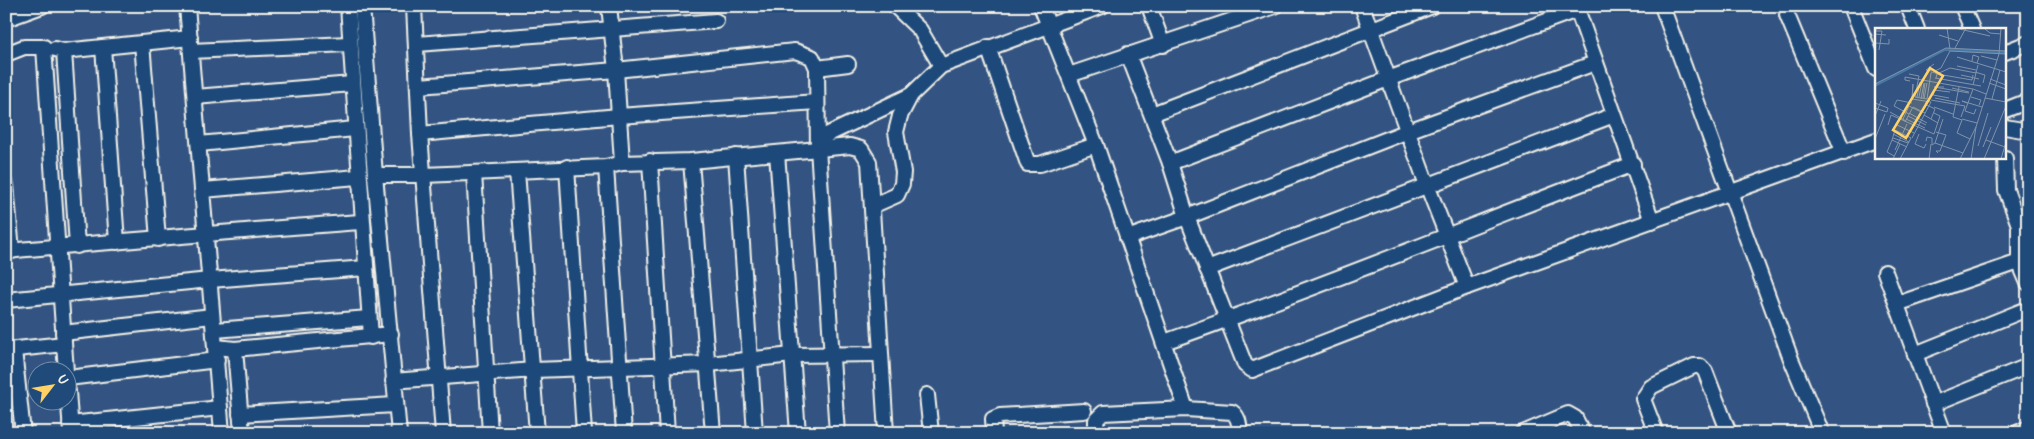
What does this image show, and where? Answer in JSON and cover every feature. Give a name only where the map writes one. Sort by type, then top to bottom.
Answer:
[{"type":"street","points":[[6,19],[23,10],[42,6]]},
{"type":"street","points":[[187,6],[222,433]]},
{"type":"street","points":[[348,6],[361,222],[371,337]]},
{"type":"street","points":[[362,6],[375,175],[399,433]]},
{"type":"street","points":[[414,6],[420,134],[443,433]]},
{"type":"street","points":[[609,6],[616,70],[622,163]]},
{"type":"street","points":[[895,6],[920,30],[940,66]]},
{"type":"street","points":[[1042,6],[1096,145],[1186,410]]},
{"type":"street","points":[[375,175],[424,176],[567,167],[606,167],[622,163],[691,161],[777,153],[818,144],[911,95],[940,66],[1102,6]]},
{"type":"street","points":[[1149,6],[1163,45]]},
{"type":"street","points":[[1068,75],[1128,54],[1163,45],[1275,6]]},
{"type":"street","points":[[1362,6],[1427,185],[1468,287]]},
{"type":"street","points":[[1152,114],[1370,28],[1432,6]]},
{"type":"street","points":[[1662,6],[1791,359],[1822,433]]},
{"type":"street","points":[[1851,6],[1875,66]]},
{"type":"street","points":[[1908,6],[1917,28]]},
{"type":"street","points":[[1170,164],[1577,8],[1652,221]]},
{"type":"street","points":[[1967,8],[1972,28]]},
{"type":"street","points":[[1787,15],[1844,153]]},
{"type":"street","points":[[417,44],[716,20]]},
{"type":"street","points":[[142,43],[158,239]]},
{"type":"street","points":[[6,54],[24,47],[44,46],[64,51],[142,43],[190,45],[349,44]]},
{"type":"street","points":[[2006,52],[2028,43]]},
{"type":"street","points":[[44,46],[65,362]]},
{"type":"street","points":[[103,47],[117,242]]},
{"type":"street","points":[[988,47],[1028,164],[1040,164],[1096,145]]},
{"type":"street","points":[[64,51],[77,246]]},
{"type":"street","points":[[419,86],[616,70],[795,52],[812,57],[817,68],[818,144],[836,433]]},
{"type":"street","points":[[1128,54],[1152,114],[1207,269],[1245,365],[1252,370],[1468,287],[1875,140]]},
{"type":"street","points":[[1127,238],[1187,217],[1408,131],[1595,63]]},
{"type":"street","points":[[817,68],[848,64]]},
{"type":"street","points":[[195,97],[352,84]]},
{"type":"street","points":[[872,206],[897,195],[902,184],[903,172],[896,132],[900,116],[911,95]]},
{"type":"street","points":[[2006,110],[2028,101]]},
{"type":"street","points":[[420,134],[619,116],[817,102]]},
{"type":"street","points":[[1207,269],[1614,115]]},
{"type":"street","points":[[2006,127],[2028,131]]},
{"type":"street","points":[[199,144],[355,129]]},
{"type":"street","points":[[818,144],[854,146],[866,154],[869,162],[886,433]]},
{"type":"street","points":[[777,153],[798,433]]},
{"type":"street","points":[[736,156],[755,433]]},
{"type":"street","points":[[2005,159],[2006,190],[2019,225],[2019,262],[2028,282]]},
{"type":"street","points":[[650,161],[667,433]]},
{"type":"street","points":[[691,161],[709,364],[713,433]]},
{"type":"street","points":[[1164,342],[1340,279],[1447,234],[1633,164]]},
{"type":"street","points":[[567,167],[584,433]]},
{"type":"street","points":[[606,167],[618,367],[624,433]]},
{"type":"street","points":[[517,171],[537,433]]},
{"type":"street","points":[[474,173],[490,433]]},
{"type":"street","points":[[203,190],[358,177]]},
{"type":"street","points":[[6,185],[9,251],[158,239],[206,232],[361,222]]},
{"type":"street","points":[[1897,304],[2019,262],[2028,242]]},
{"type":"street","points":[[6,300],[210,280],[366,268]]},
{"type":"street","points":[[1885,272],[1944,433]]},
{"type":"street","points":[[1915,354],[2022,311]]},
{"type":"street","points":[[23,433],[10,350],[64,338],[212,316]]},
{"type":"street","points":[[215,330],[369,318]]},
{"type":"street","points":[[78,376],[216,354],[235,349],[391,334]]},
{"type":"street","points":[[235,349],[242,433]]},
{"type":"street","points":[[393,381],[533,370],[662,364],[709,364],[751,361],[792,355],[880,354]]},
{"type":"street","points":[[1656,433],[1643,399],[1646,392],[1651,387],[1694,366],[1700,366],[1705,371],[1729,433]]},
{"type":"street","points":[[1933,404],[2028,366]]},
{"type":"street","points":[[927,395],[931,433]]},
{"type":"street","points":[[240,414],[395,405]]},
{"type":"street","points":[[70,412],[71,428],[220,408]]},
{"type":"street","points":[[1096,433],[1096,420],[1103,413],[1186,410],[1232,412],[1236,415],[1240,433]]},
{"type":"street","points":[[994,433],[993,419],[1000,416],[1084,411]]},
{"type":"street","points":[[1523,433],[1568,414],[1575,418],[1583,433]]},
{"type":"street","points":[[2017,433],[2028,428]]}]
